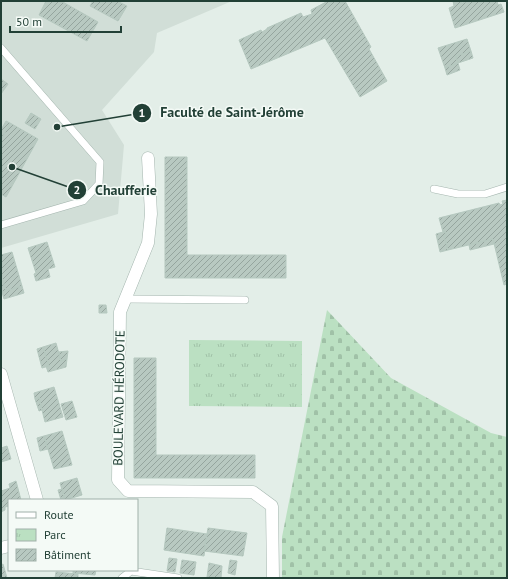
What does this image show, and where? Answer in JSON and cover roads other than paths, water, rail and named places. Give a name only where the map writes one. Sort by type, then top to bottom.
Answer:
[{"type":"street","name":"BOULEVARD HÉRODOTE","points":[[148,158],[151,214],[148,243],[120,312],[118,480],[128,492],[253,492],[272,506],[273,578]]},
{"type":"street","points":[[1,374],[37,499]]},
{"type":"lane","points":[[1,48],[100,162],[99,184],[83,201],[1,225]]},
{"type":"lane","points":[[434,189],[458,194],[485,194],[507,187]]},
{"type":"lane","points":[[125,299],[245,300]]},
{"type":"lane","points":[[122,578],[130,572],[178,578]]},
{"type":"place","name":"Faculté de Saint-Jérôme","points":[[57,127]]},
{"type":"place","name":"Chaufferie","points":[[12,167]]}]
